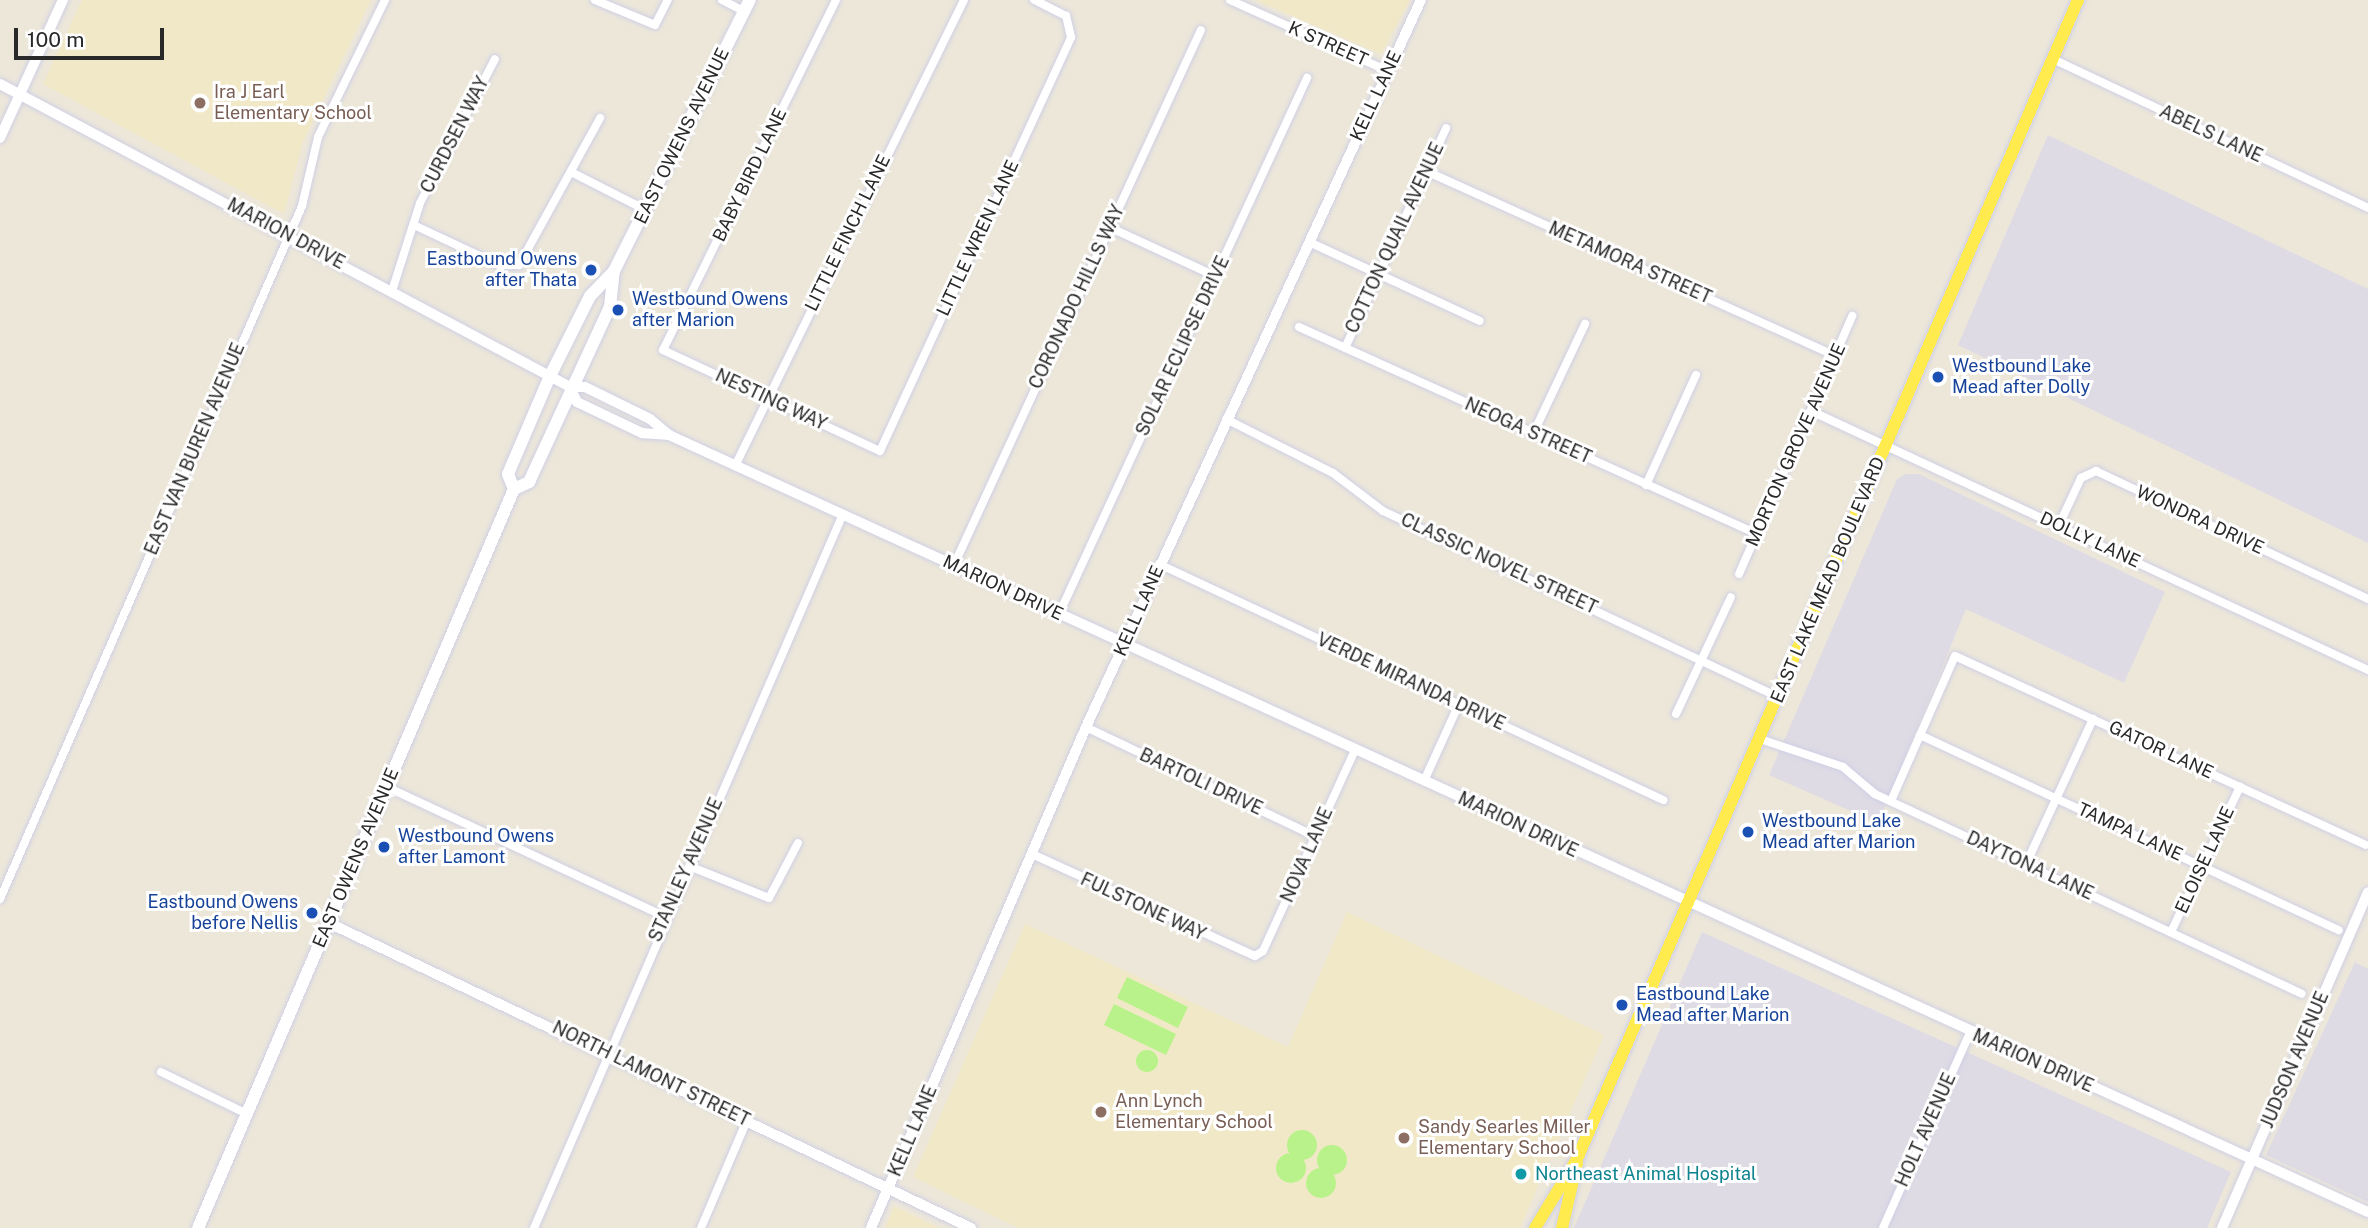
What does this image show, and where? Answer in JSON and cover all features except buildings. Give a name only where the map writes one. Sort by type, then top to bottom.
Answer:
[{"type":"main road","name":"EAST LAKE MEAD BOULEVARD","points":[[1535,1228],[1577,1159],[2078,0]]},
{"type":"main road","name":"EAST OWENS AVENUE","points":[[514,489],[508,474],[550,376],[590,296],[614,271],[747,5]]},
{"type":"main road","name":"EAST OWENS AVENUE","points":[[198,1228],[514,489],[529,482],[570,387],[610,307],[614,271]]},
{"type":"main road","name":"EAST LAKE MEAD BOULEVARD","points":[[1562,1228],[1577,1159]]},
{"type":"street","points":[[0,138],[63,0]]},
{"type":"street","name":"EAST VAN BUREN AVENUE","points":[[0,899],[302,205],[309,158],[385,0]]},
{"type":"street","points":[[595,0],[656,25],[668,0]]},
{"type":"street","points":[[722,0],[747,5]]},
{"type":"street","name":"BABY BIRD LANE","points":[[663,350],[836,0]]},
{"type":"street","name":"LITTLE FINCH LANE","points":[[735,466],[766,398],[964,0]]},
{"type":"street","name":"LITTLE WREN LANE","points":[[880,450],[1071,37],[1071,24],[1034,0]]},
{"type":"street","name":"K STREET","points":[[1230,0],[1388,71]]},
{"type":"street","name":"KELL LANE","points":[[871,1228],[1086,727],[1159,564],[1421,0]]},
{"type":"street","name":"CORONADO HILLS WAY","points":[[954,565],[1201,30]]},
{"type":"street","name":"CURDSEN WAY","points":[[392,291],[416,226],[420,203],[495,59]]},
{"type":"street","name":"ABELS LANE","points":[[2053,59],[2368,208]]},
{"type":"street","name":"SOLAR ECLIPSE DRIVE","points":[[1059,614],[1307,78]]},
{"type":"street","name":"MARION DRIVE","points":[[0,84],[570,387],[585,387],[629,408],[670,435],[735,466],[1970,1033],[2368,1212]]},
{"type":"street","points":[[416,226],[511,268],[527,254],[600,118]]},
{"type":"street","name":"COTTON QUAIL AVENUE","points":[[1345,348],[1446,128]]},
{"type":"street","name":"METAMORA STREET","points":[[1426,171],[1834,355]]},
{"type":"street","points":[[571,172],[646,210]]},
{"type":"street","points":[[1109,227],[1215,276]]},
{"type":"street","points":[[1309,242],[1480,321]]},
{"type":"street","name":"MORTON GROVE AVENUE","points":[[1740,574],[1852,316]]},
{"type":"street","points":[[1533,433],[1585,324]]},
{"type":"street","name":"NEOGA STREET","points":[[1299,327],[1757,534]]},
{"type":"street","name":"NESTING WAY","points":[[663,350],[880,450]]},
{"type":"street","points":[[1646,485],[1696,375]]},
{"type":"street","name":"MARION DRIVE","points":[[570,387],[577,402],[642,433],[670,435]]},
{"type":"street","name":"DOLLY LANE","points":[[1811,411],[2368,670]]},
{"type":"street","name":"CLASSIC NOVEL STREET","points":[[1227,419],[1333,473],[1383,511],[1700,663],[1778,697]]},
{"type":"street","name":"WONDRA DRIVE","points":[[2059,525],[2081,478],[2096,471],[2368,599]]},
{"type":"street","name":"STANLEY AVENUE","points":[[534,1228],[666,917],[843,514]]},
{"type":"street","name":"VERDE MIRANDA DRIVE","points":[[1159,564],[1663,800]]},
{"type":"street","points":[[1676,714],[1731,597]]},
{"type":"street","name":"GATOR LANE","points":[[1920,735],[1955,656],[2366,845]]},
{"type":"street","points":[[1423,781],[1459,704]]},
{"type":"street","points":[[2026,864],[2093,719]]},
{"type":"street","name":"BARTOLI DRIVE","points":[[1086,727],[1315,836]]},
{"type":"street","points":[[1891,800],[1920,735]]},
{"type":"street","name":"TAMPA LANE","points":[[1920,735],[2339,930]]},
{"type":"street","name":"DAYTONA LANE","points":[[1760,739],[1843,767],[1891,800],[2301,994]]},
{"type":"street","name":"NOVA LANE","points":[[1255,956],[1264,951],[1355,750]]},
{"type":"street","points":[[387,787],[666,917]]},
{"type":"street","name":"ELOISE LANE","points":[[2171,932],[2240,787]]},
{"type":"street","points":[[689,866],[769,898],[798,844]]},
{"type":"street","name":"FULSTONE WAY","points":[[1032,854],[1255,956]]},
{"type":"street","name":"JUDSON AVENUE","points":[[2222,1228],[2368,892]]},
{"type":"street","name":"NORTH LAMONT STREET","points":[[329,923],[608,1053],[971,1228]]},
{"type":"street","name":"HOLT AVENUE","points":[[1883,1228],[1970,1033]]},
{"type":"street","points":[[161,1072],[247,1114]]},
{"type":"street","points":[[701,1228],[747,1120]]},
{"type":"shaded area","name":"Ira J Earl Elementary School","points":[[82,0],[371,0],[303,142],[284,214],[43,84]]},
{"type":"shaded area","points":[[1255,0],[1410,0],[1381,54]]},
{"type":"shaded area","points":[[2048,135],[2368,289],[2368,543],[1958,345]]},
{"type":"shaded area","points":[[1906,474],[1919,474],[2165,592],[2124,683],[1966,609],[1878,823],[1769,775],[1897,479]]},
{"type":"shaded area","points":[[1347,912],[1604,1035],[1520,1228],[1018,1228],[913,1177],[1025,924],[1288,1047]]},
{"type":"shaded area","points":[[1702,932],[2231,1172],[2207,1228],[1574,1228]]},
{"type":"shaded area","points":[[2355,962],[2368,969],[2368,1202],[2266,1155]]},
{"type":"shaded area","points":[[894,1206],[939,1228],[885,1228]]},
{"type":"green space","points":[[1127,977],[1188,1007],[1178,1028],[1117,998]]},
{"type":"green space","points":[[1114,1004],[1176,1034],[1166,1055],[1104,1025]]},
{"type":"green space","points":[[1147,1050],[1155,1053],[1158,1061],[1155,1069],[1147,1072],[1139,1069],[1136,1061],[1139,1053]]},
{"type":"green space","points":[[1302,1130],[1313,1134],[1317,1145],[1313,1156],[1302,1160],[1291,1156],[1287,1145],[1291,1134]]},
{"type":"green space","points":[[1332,1145],[1343,1149],[1347,1160],[1343,1171],[1332,1175],[1321,1171],[1317,1160],[1321,1149]]},
{"type":"green space","points":[[1291,1153],[1302,1157],[1306,1168],[1302,1179],[1291,1183],[1280,1179],[1276,1168],[1280,1157]]},
{"type":"green space","points":[[1321,1168],[1332,1172],[1336,1183],[1332,1194],[1321,1198],[1310,1194],[1306,1183],[1310,1172]]},
{"type":"place","name":"Ira J Earl Elementary School","points":[[200,103]]},
{"type":"place","name":"Eastbound Owens after Thata","points":[[591,270]]},
{"type":"place","name":"Westbound Owens after Marion","points":[[618,310]]},
{"type":"place","name":"Westbound Lake Mead after Dolly","points":[[1938,377]]},
{"type":"place","name":"Westbound Lake Mead after Marion","points":[[1748,832]]},
{"type":"place","name":"Westbound Owens after Lamont","points":[[384,847]]},
{"type":"place","name":"Eastbound Owens before Nellis","points":[[312,913]]},
{"type":"place","name":"Eastbound Lake Mead after Marion","points":[[1622,1005]]},
{"type":"place","name":"Ann Lynch Elementary School","points":[[1101,1112]]},
{"type":"place","name":"Sandy Searles Miller Elementary School","points":[[1404,1138]]},
{"type":"place","name":"Northeast Animal Hospital","points":[[1521,1174]]}]
